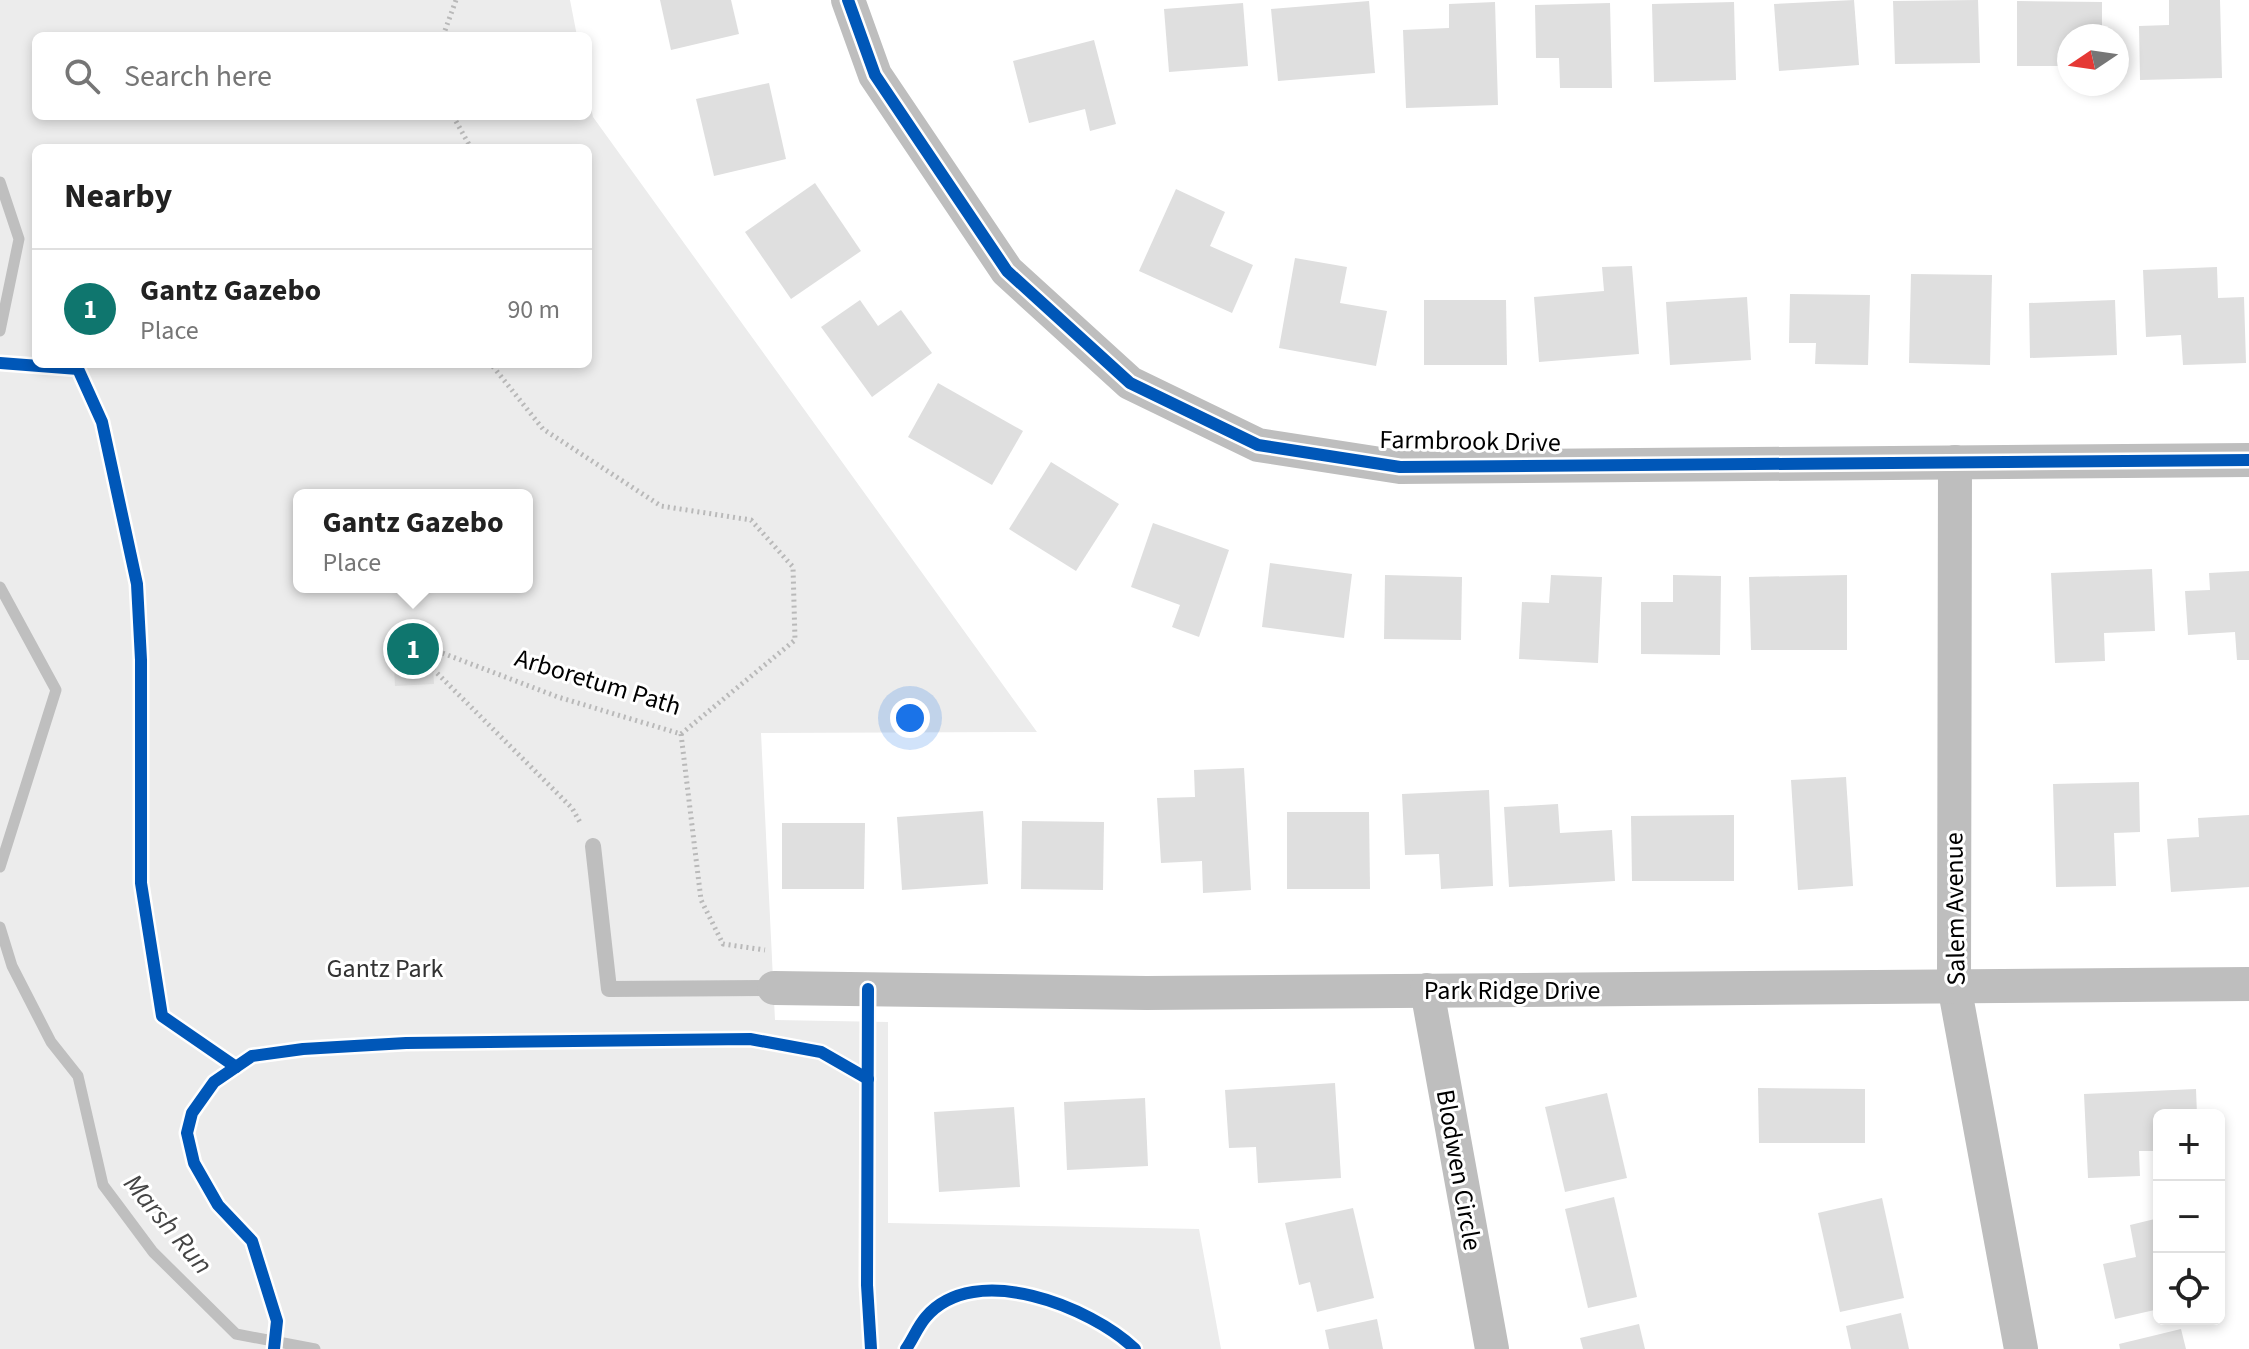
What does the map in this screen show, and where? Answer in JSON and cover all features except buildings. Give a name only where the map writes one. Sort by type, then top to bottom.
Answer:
[{"type":"street","name":"Farmbrook Drive","points":[[848,0],[875,75],[1007,271],[1130,383],[1258,445],[1400,467],[2249,460]]},
{"type":"street","name":"Salem Avenue","points":[[1955,462],[1954,985],[2021,1349]]},
{"type":"street","name":"Park Ridge Drive","points":[[774,988],[1147,993],[2249,984]]},
{"type":"street","name":"Blodwen Circle","points":[[1427,990],[1492,1349]]},
{"type":"lane","points":[[593,846],[609,989],[774,988]]},
{"type":"path","points":[[444,32],[456,0]]},
{"type":"path","points":[[455,120],[469,144]]},
{"type":"path","points":[[433,669],[572,808],[593,846]]},
{"type":"path","points":[[681,734],[701,900],[723,944],[765,950]]},
{"type":"green space","name":"Gantz Park","points":[[0,0],[570,0],[576,32],[32,32],[32,120],[592,120],[592,112],[1037,732],[761,733],[775,1020],[888,1022],[888,1223],[1199,1229],[1221,1349],[0,1349]]},
{"type":"waterway","name":"Marsh Run","points":[[0,182],[19,239],[0,331]]},
{"type":"waterway","name":"Marsh Run","points":[[0,587],[56,690],[0,867]]},
{"type":"waterway","name":"Marsh Run","points":[[0,927],[12,966],[51,1042],[78,1076],[103,1185],[153,1252],[236,1334],[315,1349]]},
{"type":"cycle path","points":[[848,0],[875,75],[1007,271],[1130,383],[1258,445],[1400,467],[2249,460]]},
{"type":"cycle path","points":[[0,363],[32,365]]},
{"type":"cycle path","points":[[65,368],[78,369],[102,422],[137,584],[141,660],[141,883],[162,1016],[236,1067]]},
{"type":"cycle path","points":[[868,989],[867,1285],[871,1349]]},
{"type":"cycle path","points":[[274,1349],[277,1321],[252,1241],[218,1205],[194,1163],[187,1133],[192,1113],[214,1082],[252,1056],[303,1049],[406,1043],[750,1039],[821,1052],[868,1079]]},
{"type":"cycle path","points":[[906,1349],[920,1324],[947,1300],[973,1292],[1002,1291],[1062,1305],[1091,1318],[1135,1349]]},
{"type":"place","name":"Gantz Gazebo","points":[[413,649]]}]
